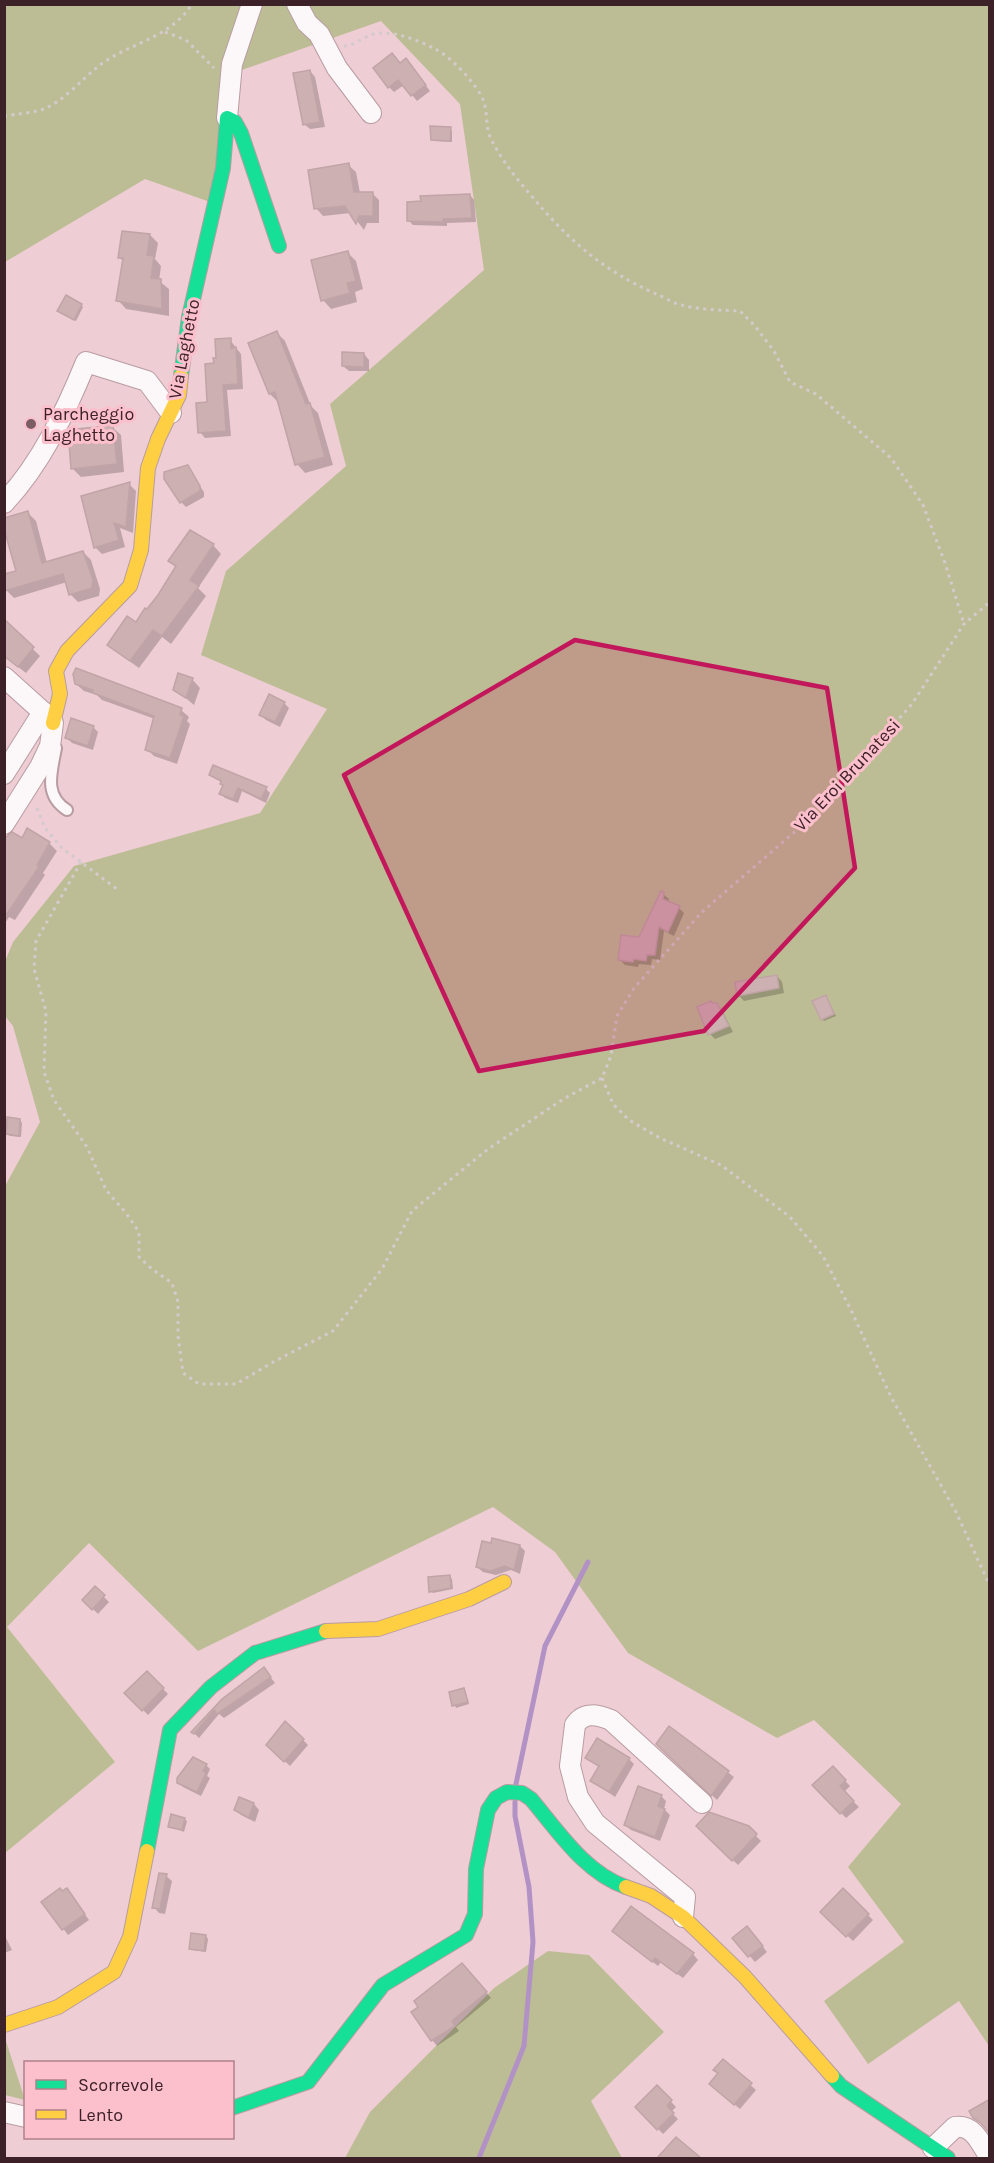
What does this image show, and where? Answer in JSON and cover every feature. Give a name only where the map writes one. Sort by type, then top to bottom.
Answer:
[{"type":"street","points":[[252,4],[232,64],[227,118],[235,122],[241,134],[279,246]]},
{"type":"street","points":[[297,4],[307,24],[319,34],[337,68],[371,113]]},
{"type":"street","name":"Via Laghetto","points":[[48,717],[60,694],[56,670],[67,651],[130,586],[141,550],[148,468],[158,439],[179,394],[189,317],[224,168],[227,118]]},
{"type":"street","points":[[4,503],[17,490],[48,442],[86,362],[147,381],[171,413]]},
{"type":"street","points":[[4,677],[48,717],[50,746],[4,824]]},
{"type":"street","points":[[4,774],[48,717]]},
{"type":"street","points":[[4,2025],[58,2007],[114,1972],[130,1937],[170,1730],[211,1687],[255,1653],[321,1632],[378,1629],[470,1599],[504,1582]]},
{"type":"street","points":[[683,1917],[685,1897],[595,1823],[578,1797],[570,1766],[575,1725],[585,1716],[598,1715],[611,1720],[702,1803]]},
{"type":"street","points":[[234,2107],[308,2082],[383,1985],[466,1935],[475,1914],[476,1869],[488,1810],[496,1798],[507,1792],[522,1793],[531,1799],[583,1860],[611,1882],[651,1896],[683,1917],[745,1977],[841,2086],[940,2153],[955,2127],[960,2126],[972,2131],[990,2158]]},
{"type":"street","points":[[4,2112],[24,2116]]},
{"type":"lane","points":[[48,717],[56,748],[49,786],[60,806],[67,810]]},
{"type":"path","points":[[4,116],[45,108],[75,87],[101,64],[164,31],[180,19],[192,4]]},
{"type":"path","points":[[164,31],[186,40],[218,71]]},
{"type":"path","points":[[325,45],[348,46],[361,38],[382,34],[406,38],[438,50],[455,63],[483,99],[487,114],[487,130],[516,177],[554,224],[595,260],[635,284],[681,305],[741,311],[774,351],[790,382],[816,394],[891,458],[923,505],[945,562],[964,624]]},
{"type":"path","name":"Via Eroi Brunatesi","points":[[602,1078],[611,1056],[617,1016],[634,988],[702,912],[813,816],[912,704],[964,624],[990,602]]},
{"type":"path","points":[[36,806],[45,828],[62,848],[117,889]]},
{"type":"path","points":[[81,862],[36,941],[34,969],[46,1011],[44,1072],[54,1100],[87,1147],[106,1190],[139,1232],[140,1257],[152,1269],[172,1282],[178,1302],[178,1336],[183,1373],[199,1384],[236,1384],[333,1331],[382,1269],[412,1211],[488,1149],[564,1098],[602,1078],[613,1104],[629,1120],[660,1138],[721,1165],[790,1217],[823,1256],[851,1310],[891,1398],[956,1512],[990,1586]]},
{"type":"highlighted area","points":[[575,640],[827,688],[855,868],[704,1031],[479,1071],[344,775]]},
{"type":"green space","points":[[5,5],[989,5],[989,2046],[959,2001],[868,2064],[824,2001],[904,1942],[848,1867],[901,1804],[814,1720],[777,1738],[628,1653],[555,1552],[493,1507],[198,1651],[89,1543],[7,1627],[115,1762],[5,1853],[4,1188],[40,1122],[13,1026],[5,1016],[4,964],[13,942],[74,866],[260,813],[327,709],[201,655],[226,571],[346,466],[330,404],[484,270],[460,104],[381,21],[239,71],[210,202],[145,179],[5,262]]},
{"type":"green space","points":[[548,1951],[589,1955],[664,2032],[591,2101],[622,2158],[345,2158],[370,2112],[494,1988]]},
{"type":"green space","points":[[5,2038],[24,2100],[5,2095]]},
{"type":"building","points":[[392,53],[400,63],[406,58],[426,85],[411,96],[398,80],[388,88],[373,68]]},
{"type":"building","points":[[310,70],[320,122],[303,125],[293,73]]},
{"type":"building","points":[[430,126],[451,127],[450,141],[431,140]]},
{"type":"building","points":[[349,163],[354,192],[373,192],[373,216],[359,216],[356,224],[345,206],[314,209],[308,170]]},
{"type":"building","points":[[470,194],[472,218],[443,219],[443,222],[407,221],[407,202],[421,201],[420,196]]},
{"type":"building","points":[[122,231],[150,234],[147,255],[154,256],[151,278],[161,279],[162,309],[116,301],[123,258],[118,258]]},
{"type":"building","points":[[348,251],[356,281],[347,283],[350,293],[321,301],[311,260]]},
{"type":"building","points":[[66,295],[82,304],[74,320],[57,311]]},
{"type":"building","points":[[277,331],[306,404],[310,403],[325,457],[295,465],[275,392],[269,394],[248,343]]},
{"type":"building","points":[[231,338],[231,349],[236,347],[238,384],[223,385],[226,431],[198,433],[196,403],[207,402],[205,364],[214,363],[213,358],[216,358],[215,339]]},
{"type":"building","points":[[342,352],[364,353],[364,367],[342,366]]},
{"type":"building","points":[[113,425],[117,464],[71,469],[68,430]]},
{"type":"building","points":[[188,465],[200,486],[200,491],[180,503],[164,479],[164,472]]},
{"type":"building","points":[[130,482],[126,527],[114,523],[119,540],[94,548],[81,496]]},
{"type":"building","points":[[28,511],[42,563],[83,551],[93,580],[92,588],[69,595],[63,574],[4,591],[4,574],[16,571],[4,529],[4,518]]},
{"type":"building","points":[[190,530],[214,544],[190,580],[199,586],[162,636],[153,630],[130,661],[107,645],[127,616],[136,622],[145,608],[147,609],[158,595],[176,566],[168,561]]},
{"type":"building","points":[[4,619],[34,647],[18,667],[4,656]]},
{"type":"building","points":[[76,668],[182,708],[180,715],[184,716],[170,758],[145,750],[154,716],[75,684],[73,674]]},
{"type":"building","points":[[178,673],[193,678],[186,698],[173,690]]},
{"type":"building","points":[[269,694],[285,702],[275,722],[259,715]]},
{"type":"building","points":[[71,718],[94,726],[88,746],[65,738]]},
{"type":"building","points":[[213,765],[267,787],[261,799],[238,788],[233,799],[219,794],[223,785],[220,784],[221,781],[209,775]]},
{"type":"building","points":[[27,828],[50,842],[37,865],[39,867],[4,918],[4,839],[12,832],[22,838]]},
{"type":"building","points":[[661,891],[664,892],[663,899],[680,906],[668,932],[659,927],[655,955],[647,955],[646,961],[618,960],[621,935],[639,937]]},
{"type":"building","points":[[777,975],[779,988],[737,996],[735,982]]},
{"type":"building","points":[[826,995],[834,1014],[821,1020],[812,1001]]},
{"type":"building","points":[[711,1001],[717,1003],[729,1026],[708,1035],[697,1007]]},
{"type":"building","points":[[7,1117],[20,1119],[19,1136],[6,1134]]},
{"type":"building","points":[[492,1538],[520,1545],[514,1570],[505,1566],[490,1571],[476,1567],[482,1541],[491,1543]]},
{"type":"building","points":[[450,1575],[451,1588],[429,1592],[428,1577]]},
{"type":"building","points":[[95,1586],[105,1595],[92,1610],[82,1600]]},
{"type":"building","points":[[264,1667],[271,1677],[217,1714],[214,1710],[194,1734],[191,1732],[222,1699]]},
{"type":"building","points":[[147,1671],[164,1688],[142,1711],[124,1693]]},
{"type":"building","points":[[464,1688],[468,1702],[452,1706],[449,1692]]},
{"type":"building","points":[[285,1721],[304,1739],[284,1762],[266,1745]]},
{"type":"building","points":[[669,1726],[729,1771],[711,1796],[656,1744]]},
{"type":"building","points":[[597,1738],[630,1758],[609,1792],[590,1781],[599,1766],[585,1758]]},
{"type":"building","points":[[193,1757],[207,1764],[203,1771],[206,1773],[197,1792],[177,1783],[177,1778]]},
{"type":"building","points":[[833,1766],[846,1780],[840,1786],[854,1801],[840,1814],[812,1785]]},
{"type":"building","points":[[638,1786],[662,1795],[658,1806],[665,1809],[655,1837],[624,1825]]},
{"type":"building","points":[[239,1797],[254,1803],[249,1818],[234,1810]]},
{"type":"building","points":[[709,1812],[749,1826],[757,1834],[732,1861],[696,1826]]},
{"type":"building","points":[[171,1814],[185,1818],[182,1830],[168,1827]]},
{"type":"building","points":[[159,1873],[167,1874],[160,1909],[152,1908]]},
{"type":"building","points":[[60,1888],[62,1891],[67,1888],[85,1914],[62,1930],[41,1902]]},
{"type":"building","points":[[843,1888],[869,1914],[846,1937],[820,1912]]},
{"type":"building","points":[[631,1906],[694,1953],[677,1974],[655,1958],[652,1962],[612,1931]]},
{"type":"building","points":[[747,1926],[763,1946],[748,1957],[732,1938]]},
{"type":"building","points":[[191,1933],[206,1935],[204,1951],[189,1949]]},
{"type":"building","points":[[462,1963],[487,1992],[452,2021],[455,2026],[431,2041],[411,2012],[418,2007],[414,2001]]},
{"type":"building","points":[[723,2059],[752,2083],[734,2105],[709,2084],[718,2073],[713,2070]]},
{"type":"building","points":[[657,2085],[672,2100],[667,2106],[674,2113],[657,2130],[635,2107]]},
{"type":"building","points":[[990,2099],[990,2134],[969,2111]]},
{"type":"building","points":[[676,2137],[701,2158],[657,2158]]},
{"type":"waterway","points":[[516,1784],[545,1646],[588,1562]]},
{"type":"waterway","points":[[479,2158],[524,2046],[533,1942],[529,1887],[515,1816],[515,1802]]},
{"type":"traffic: fast","points":[[181,376],[189,317],[223,168],[227,118],[235,122],[241,133],[279,246]]},
{"type":"traffic: fast","points":[[147,1851],[170,1730],[211,1687],[255,1653],[326,1631]]},
{"type":"traffic: fast","points":[[234,2107],[308,2082],[383,1985],[466,1935],[475,1914],[476,1869],[488,1810],[496,1798],[507,1792],[522,1793],[531,1799],[573,1850],[598,1872],[626,1887]]},
{"type":"traffic: fast","points":[[832,2076],[841,2086],[948,2158]]},
{"type":"traffic: slow","points":[[53,723],[60,694],[56,671],[67,651],[130,586],[141,550],[148,468],[158,439],[179,395],[181,376]]},
{"type":"traffic: slow","points":[[326,1631],[378,1629],[469,1599],[504,1582]]},
{"type":"traffic: slow","points":[[4,2025],[58,2007],[114,1972],[130,1937],[147,1851]]},
{"type":"traffic: slow","points":[[626,1887],[651,1896],[683,1917],[745,1977],[832,2076]]},
{"type":"place","name":"Parcheggio Laghetto","points":[[31,424]]}]
